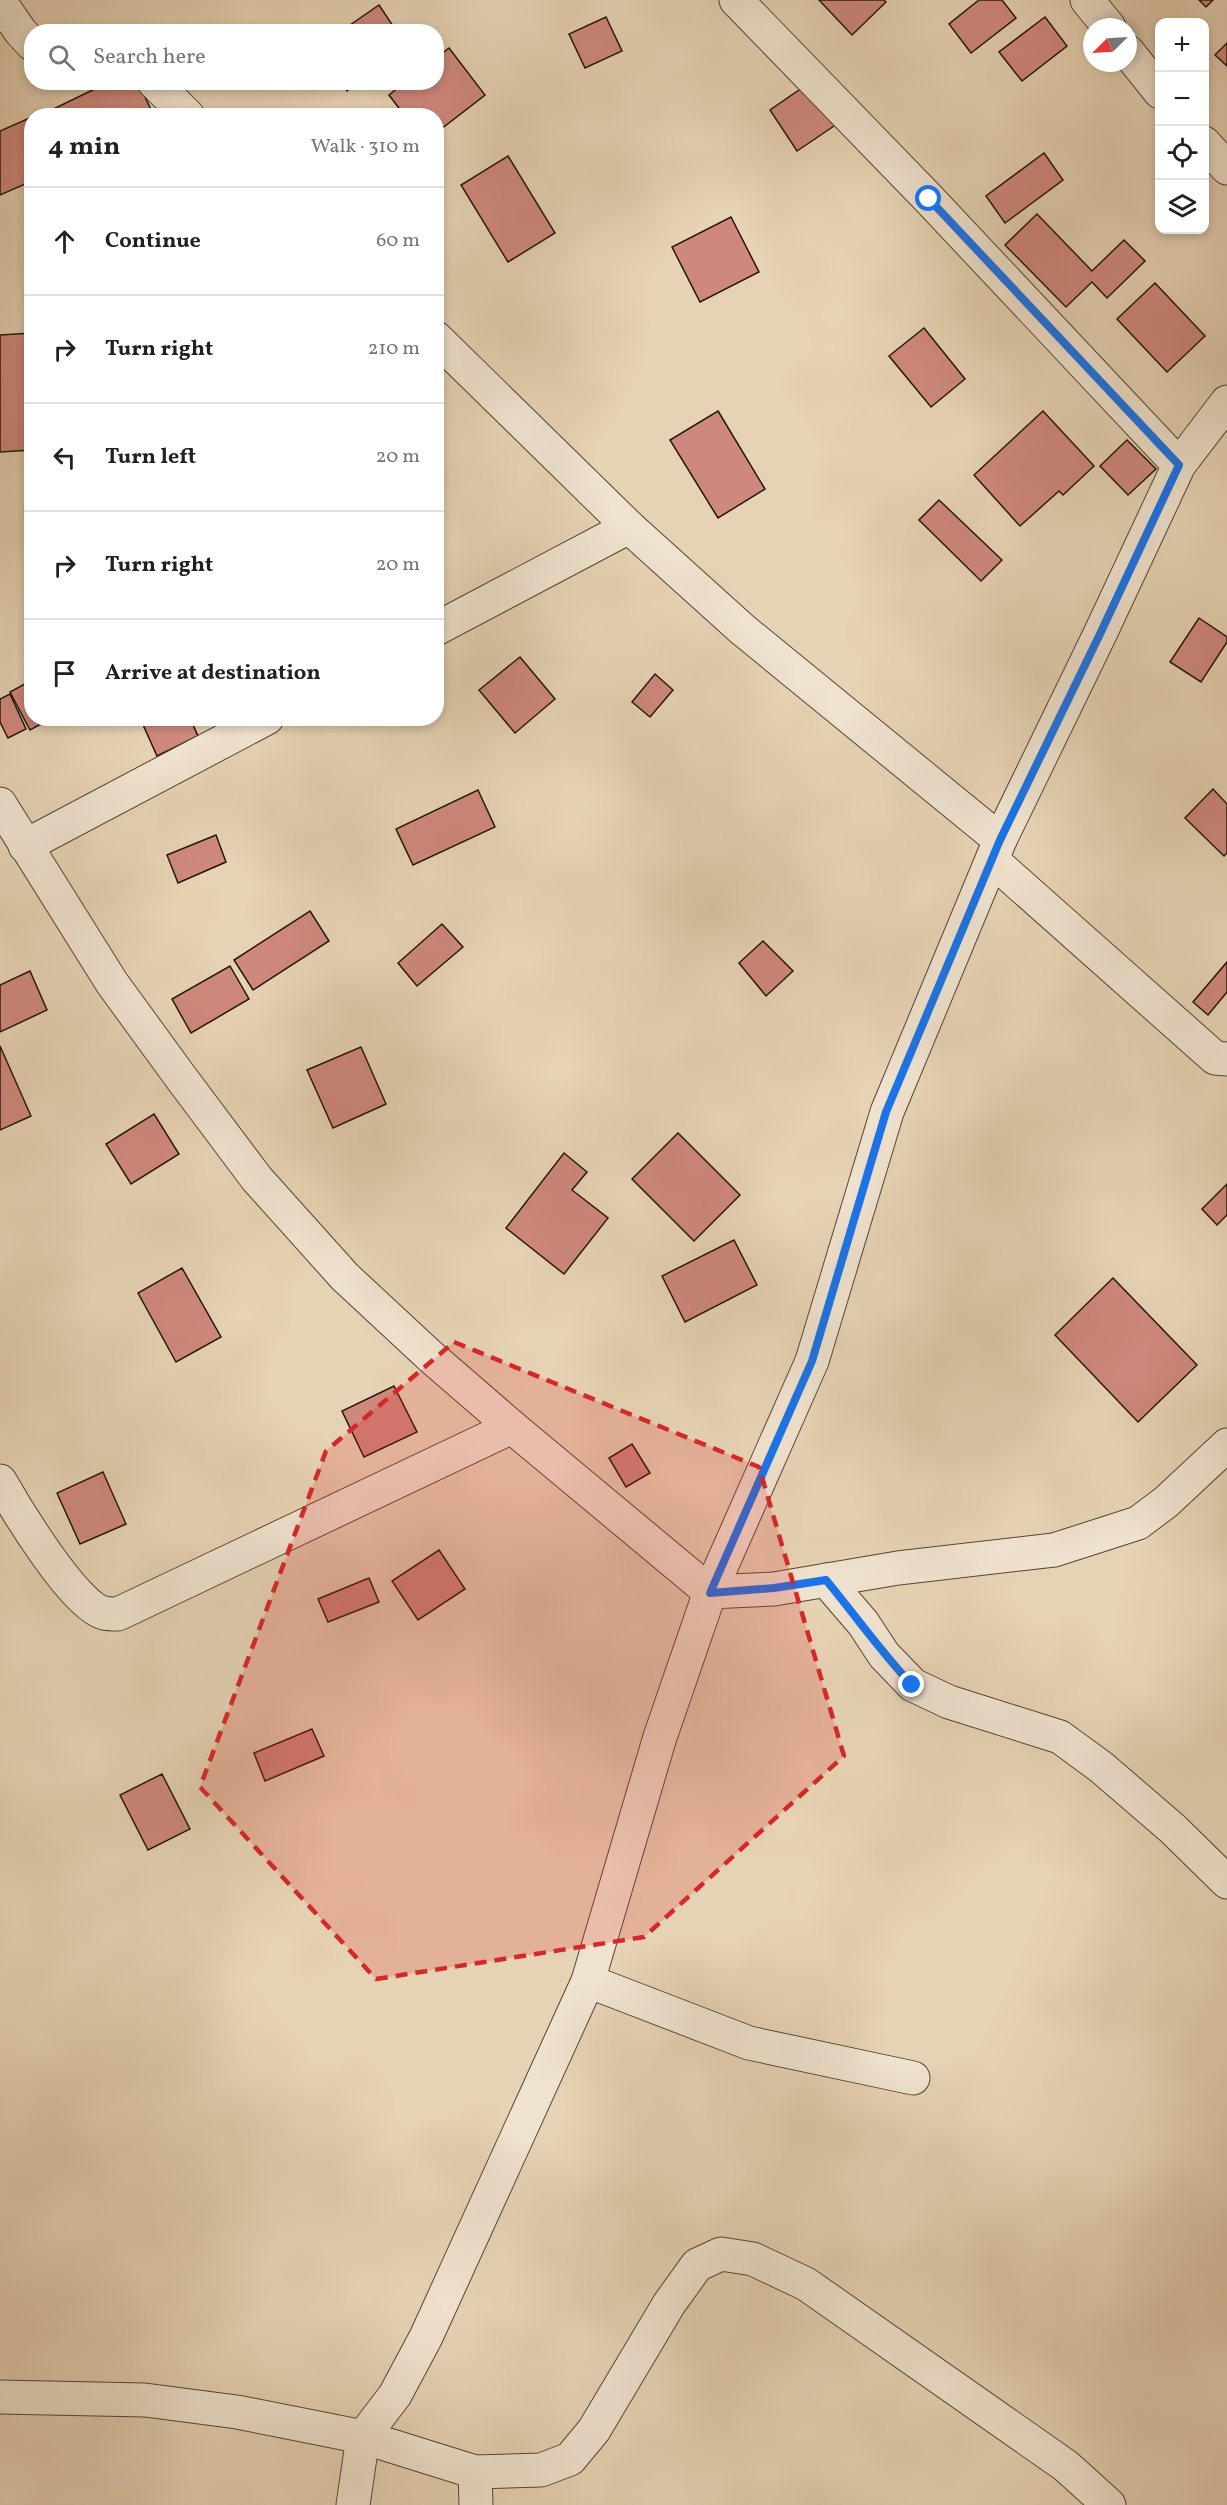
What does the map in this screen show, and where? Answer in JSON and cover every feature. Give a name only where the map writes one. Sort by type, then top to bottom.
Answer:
[{"type":"street","points":[[736,0],[929,199],[1179,465]]},
{"type":"street","points":[[1088,0],[1101,18]]},
{"type":"street","points":[[0,2],[24,35]]},
{"type":"street","points":[[1137,63],[1155,86]]},
{"type":"street","points":[[162,90],[181,108]]},
{"type":"street","points":[[1209,148],[1227,168]]},
{"type":"street","points":[[444,346],[629,527],[742,629],[996,850],[1215,1058],[1227,1059]]},
{"type":"street","points":[[353,2505],[363,2437],[395,2395],[426,2337],[588,1981],[660,1737],[710,1593],[812,1361],[886,1112],[996,850],[1179,465],[1227,402]]},
{"type":"street","points":[[444,625],[629,527]]},
{"type":"street","points":[[25,846],[252,726]]},
{"type":"street","points":[[2,815],[25,846],[112,983],[257,1179],[345,1277],[430,1356],[512,1427],[710,1593],[774,1588],[898,1568],[1054,1550],[1138,1523],[1167,1502],[1227,1445]]},
{"type":"street","points":[[0,1481],[27,1529],[76,1592],[102,1613],[118,1614],[512,1427]]},
{"type":"street","points":[[826,1580],[863,1623],[884,1654],[912,1685],[949,1702],[1060,1737],[1101,1767],[1173,1829],[1227,1882]]},
{"type":"street","points":[[588,1981],[749,2043],[913,2078]]},
{"type":"street","points":[[0,2397],[145,2400],[237,2412],[363,2437],[475,2472],[541,2470],[570,2459],[594,2430],[669,2304],[697,2265],[721,2254],[753,2259],[806,2284],[1066,2466],[1109,2505]]},
{"type":"street","points":[[475,2472],[477,2505]]},
{"type":"highlighted area","points":[[454,1342],[759,1467],[844,1756],[644,1937],[376,1979],[200,1787],[326,1451]]},
{"type":"building","points":[[819,0],[884,0],[886,2],[852,35]]},
{"type":"building","points":[[979,0],[1002,0],[1016,18],[971,53],[949,24]]},
{"type":"building","points":[[1199,0],[1213,0],[1206,7]]},
{"type":"building","points":[[379,5],[392,24],[352,24]]},
{"type":"building","points":[[606,17],[622,51],[585,68],[569,34]]},
{"type":"building","points":[[1045,17],[1067,46],[1022,81],[999,52]]},
{"type":"building","points":[[1227,43],[1227,66],[1215,55]]},
{"type":"building","points":[[449,48],[485,95],[444,127],[444,108],[399,108],[389,95],[395,90],[444,90],[444,52]]},
{"type":"building","points":[[805,86],[840,122],[797,151],[770,110]]},
{"type":"building","points":[[93,90],[142,90],[150,108],[55,108]]},
{"type":"building","points":[[24,120],[24,184],[0,195],[0,131]]},
{"type":"building","points":[[1044,153],[1063,180],[1005,223],[986,196]]},
{"type":"building","points":[[508,156],[555,233],[508,262],[461,185]]},
{"type":"building","points":[[1037,214],[1092,271],[1124,240],[1145,261],[1107,298],[1092,282],[1066,307],[1005,245]]},
{"type":"building","points":[[731,217],[759,272],[700,302],[672,247]]},
{"type":"building","points":[[1155,283],[1205,336],[1167,372],[1117,319]]},
{"type":"building","points":[[924,328],[965,379],[931,407],[889,356]]},
{"type":"building","points":[[24,334],[24,450],[0,452],[0,335]]},
{"type":"building","points":[[718,411],[765,489],[718,518],[670,440]]},
{"type":"building","points":[[1043,411],[1094,466],[1063,495],[1059,491],[1020,526],[974,475]]},
{"type":"building","points":[[1127,440],[1156,469],[1128,495],[1100,466]]},
{"type":"building","points":[[939,500],[1002,560],[981,581],[919,520]]},
{"type":"building","points":[[1199,618],[1227,637],[1227,642],[1201,682],[1170,662]]},
{"type":"building","points":[[520,657],[555,699],[515,733],[479,690]]},
{"type":"building","points":[[655,674],[673,690],[650,717],[632,702]]},
{"type":"building","points":[[24,684],[24,719],[10,692]]},
{"type":"building","points":[[10,694],[26,729],[8,738],[0,722],[0,699]]},
{"type":"building","points":[[144,726],[194,726],[198,736],[157,756]]},
{"type":"building","points":[[1213,789],[1227,804],[1227,853],[1224,856],[1185,818]]},
{"type":"building","points":[[478,790],[495,827],[413,865],[396,829]]},
{"type":"building","points":[[216,835],[226,862],[178,883],[167,855]]},
{"type":"building","points":[[310,911],[329,941],[253,990],[234,960]]},
{"type":"building","points":[[442,924],[463,947],[417,986],[398,963]]},
{"type":"building","points":[[763,941],[793,971],[766,996],[739,963]]},
{"type":"building","points":[[1227,962],[1227,992],[1208,1015],[1193,1002]]},
{"type":"building","points":[[230,966],[249,999],[191,1033],[172,999]]},
{"type":"building","points":[[30,971],[47,1010],[0,1032],[0,985]]},
{"type":"building","points":[[0,1046],[31,1116],[0,1130]]},
{"type":"building","points":[[361,1047],[386,1104],[333,1128],[307,1070]]},
{"type":"building","points":[[154,1114],[179,1154],[131,1184],[106,1144]]},
{"type":"building","points":[[678,1133],[740,1195],[694,1241],[632,1179]]},
{"type":"building","points":[[564,1153],[587,1172],[572,1190],[608,1218],[564,1274],[506,1228]]},
{"type":"building","points":[[1227,1184],[1227,1215],[1217,1225],[1202,1209]]},
{"type":"building","points":[[734,1240],[757,1285],[685,1322],[662,1276]]},
{"type":"building","points":[[182,1268],[221,1337],[176,1362],[138,1293]]},
{"type":"building","points":[[1113,1278],[1197,1365],[1138,1422],[1055,1335]]},
{"type":"building","points":[[394,1386],[417,1432],[364,1457],[342,1411]]},
{"type":"building","points":[[632,1444],[650,1473],[626,1487],[609,1458]]},
{"type":"building","points":[[103,1472],[126,1524],[80,1544],[57,1493]]},
{"type":"building","points":[[439,1550],[465,1589],[418,1620],[392,1581]]},
{"type":"building","points":[[369,1578],[379,1602],[328,1622],[318,1599]]},
{"type":"building","points":[[312,1729],[324,1756],[265,1781],[254,1753]]},
{"type":"building","points":[[162,1774],[190,1829],[148,1850],[120,1795]]},
{"type":"route","points":[[912,1685],[884,1654],[863,1623],[826,1580],[774,1588],[710,1593],[812,1361],[886,1112],[1000,840],[1179,465],[929,199]]}]
